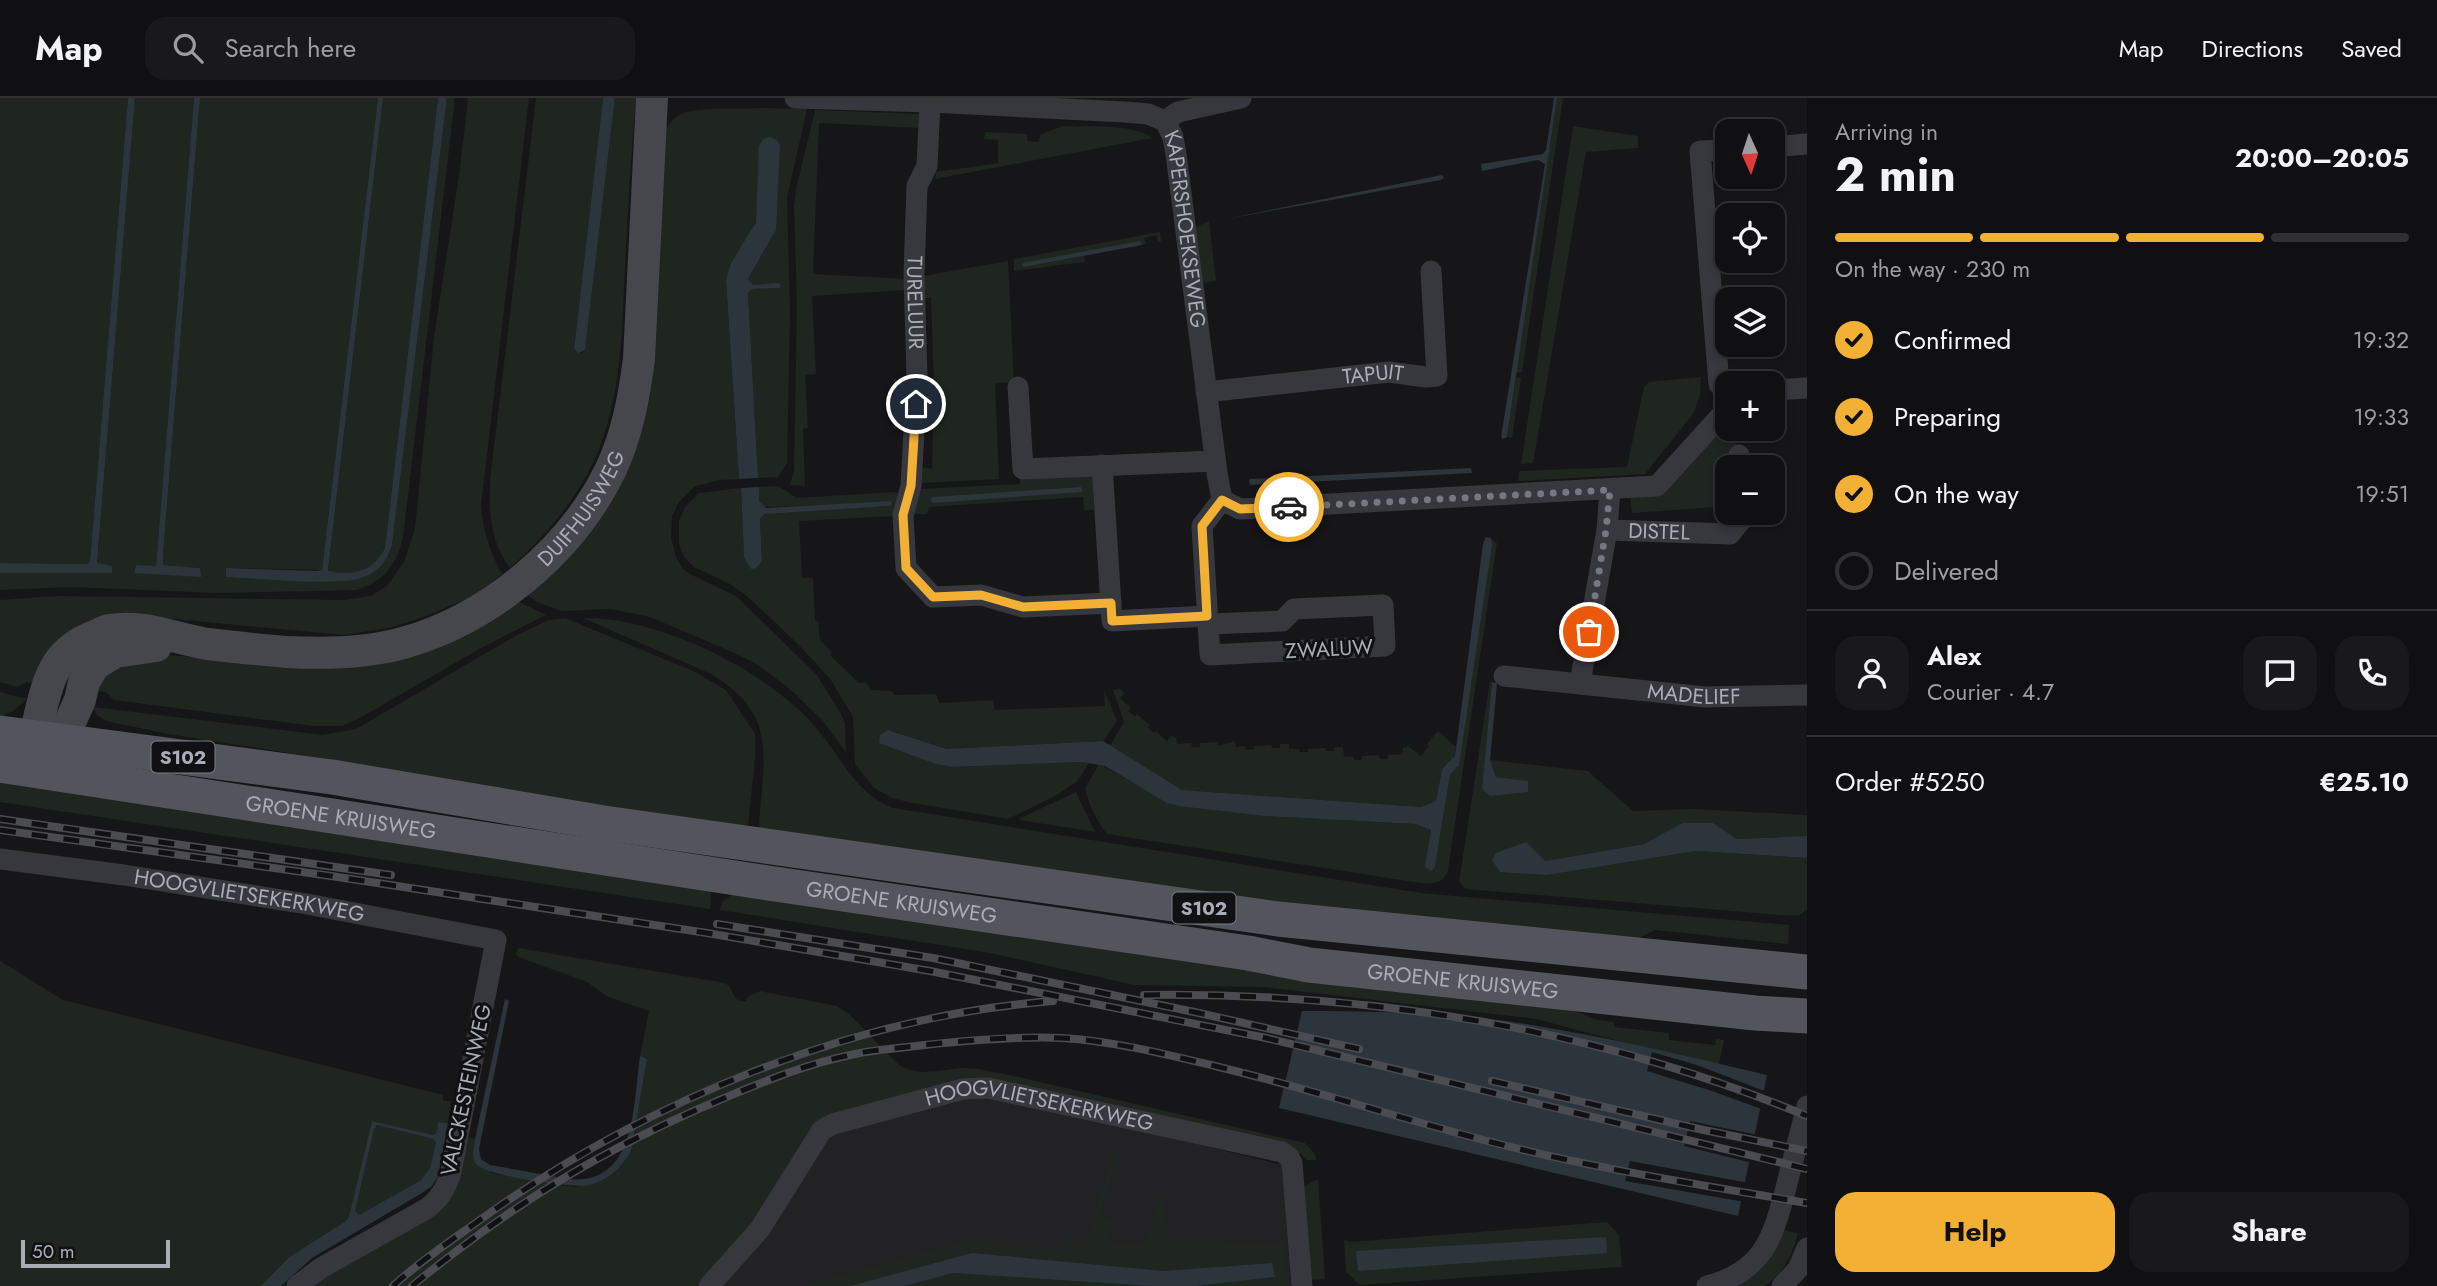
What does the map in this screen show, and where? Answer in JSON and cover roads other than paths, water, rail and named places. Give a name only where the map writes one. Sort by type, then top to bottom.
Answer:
[{"type":"main road","name":"DUIFHUISWEG","points":[[34,756],[52,674],[72,646],[108,630],[144,628],[206,643],[289,652],[330,652],[381,647],[441,630],[475,612],[514,585],[555,548],[583,515],[611,469],[628,422],[635,391],[653,98]]},
{"type":"main road","name":"DUIFHUISWEG","points":[[34,756],[80,700],[87,675],[94,665],[115,652],[140,647],[206,643]]},
{"type":"main road","points":[[80,700],[86,719],[100,730],[170,755]]},
{"type":"main road","name":"GROENE KRUISWEG","points":[[0,733],[34,756],[768,883],[1248,953],[1309,965],[1755,1013],[1807,1016]]},
{"type":"main road","name":"GROENE KRUISWEG","points":[[34,756],[170,755],[332,777],[604,823],[1278,919],[1807,972]]},
{"type":"street","name":"KAPERSHOEKSEWEG","points":[[795,98],[921,101],[1148,114],[1166,121],[1176,154],[1222,500]]},
{"type":"street","points":[[1166,121],[1178,112],[1241,98]]},
{"type":"street","name":"TURELUUR","points":[[921,101],[927,166],[917,186],[914,287],[917,377],[911,486],[903,515],[906,568],[933,597],[981,595],[1023,607],[1111,603]]},
{"type":"street","points":[[1785,146],[1807,144]]},
{"type":"street","points":[[1715,151],[1700,152],[1718,371]]},
{"type":"street","name":"TAPUIT","points":[[1206,392],[1389,372],[1437,376],[1431,271]]},
{"type":"street","points":[[1018,387],[1023,468],[1215,461]]},
{"type":"street","points":[[1785,389],[1807,387]]},
{"type":"street","points":[[1222,500],[1240,509],[1657,486],[1715,422]]},
{"type":"street","points":[[1101,466],[1111,603]]},
{"type":"street","points":[[1580,683],[1606,530],[1610,490]]},
{"type":"street","name":"ZWALUW","points":[[1111,603],[1112,621],[1208,620],[1282,621],[1294,609],[1383,606],[1385,646],[1210,656],[1208,620],[1202,526],[1222,500]]},
{"type":"street","name":"DISTEL","points":[[1606,530],[1730,534],[1737,525]]},
{"type":"street","name":"MADELIEF","points":[[1504,676],[1705,697],[1807,695]]},
{"type":"street","name":"HOOGVLIETSEKERKWEG","points":[[0,859],[124,875],[307,904],[496,940]]},
{"type":"street","name":"VALCKESTEINWEG","points":[[298,1286],[321,1268],[426,1209],[445,1189],[453,1164],[496,940]]},
{"type":"street","name":"HOOGVLIETSEKERKWEG","points":[[709,1286],[760,1229],[822,1130],[834,1124],[963,1088],[988,1088],[1282,1152],[1292,1163],[1302,1286]]},
{"type":"street","points":[[1707,1286],[1725,1282],[1741,1272],[1754,1262],[1771,1239],[1807,1105]]},
{"type":"street","points":[[1782,1286],[1798,1269],[1807,1248]]},
{"type":"railway","points":[[0,819],[391,875]]},
{"type":"railway","points":[[0,830],[331,876],[707,933],[930,971],[1266,1038],[1807,1169]]},
{"type":"railway","points":[[717,924],[933,958],[1359,1049]]},
{"type":"railway","points":[[1144,995],[1314,1000],[1482,1022],[1647,1060],[1728,1086],[1807,1116]]},
{"type":"railway","points":[[393,1286],[442,1247],[537,1181],[605,1141],[675,1105],[748,1074],[823,1047],[899,1026],[976,1010],[1053,1001]]},
{"type":"railway","points":[[412,1286],[522,1204],[560,1180],[598,1158],[722,1099],[787,1073],[838,1058],[874,1051],[984,1040],[1062,1038],[1139,1049],[1248,1074],[1514,1148],[1639,1174],[1807,1203]]},
{"type":"railway","points":[[1492,1081],[1807,1151]]}]
